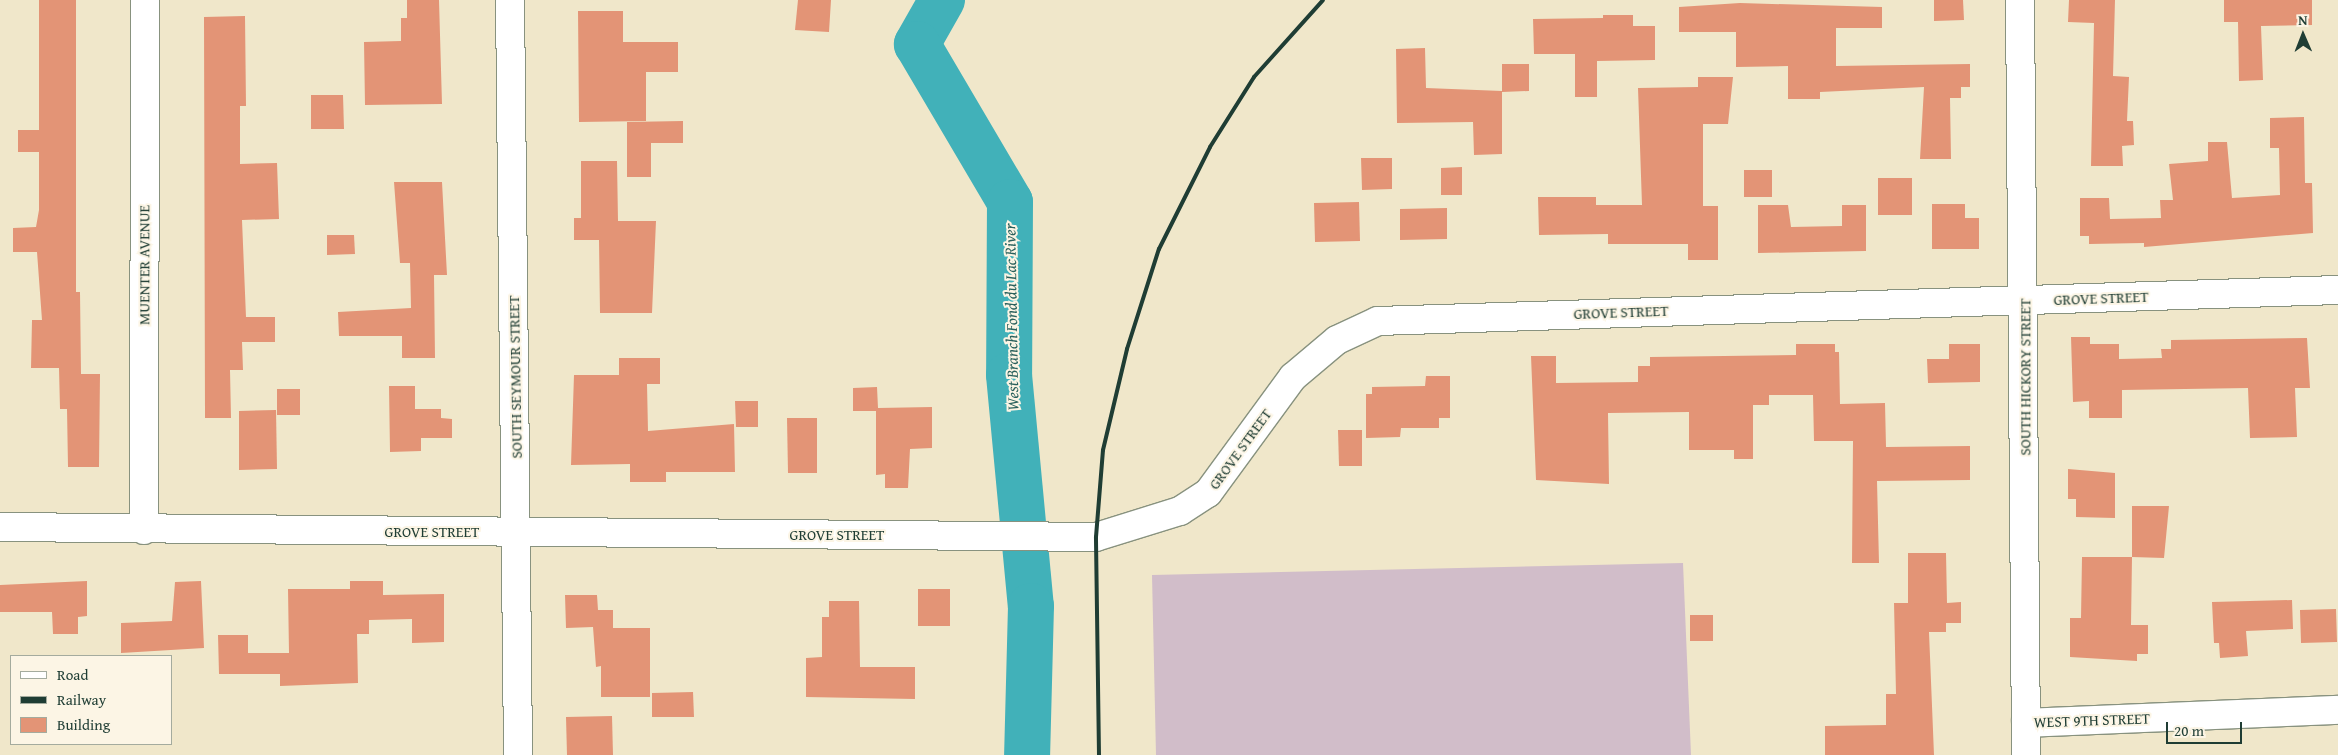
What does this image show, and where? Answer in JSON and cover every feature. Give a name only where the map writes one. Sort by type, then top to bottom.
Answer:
[{"type":"street","name":"MUENTER AVENUE","points":[[144,530],[145,0]]},
{"type":"street","name":"SOUTH SEYMOUR STREET","points":[[510,0],[518,755]]},
{"type":"street","name":"SOUTH HICKORY STREET","points":[[2020,0],[2025,300],[2026,755]]},
{"type":"street","name":"GROVE STREET","points":[[0,528],[1079,537],[1130,527],[1195,503],[1220,481],[1293,377],[1337,340],[1378,321],[2338,290]]},
{"type":"street","name":"WEST 9TH STREET","points":[[2026,723],[2338,710]]},
{"type":"shaded area","points":[[1683,563],[1691,755],[1156,755],[1152,575]]},
{"type":"building","points":[[39,0],[76,0],[76,292],[80,292],[81,374],[100,374],[99,467],[68,467],[67,409],[60,409],[59,368],[31,368],[32,320],[42,320],[37,252],[13,252],[13,228],[36,227],[39,210],[39,152],[18,152],[18,130],[39,130]]},
{"type":"building","points":[[407,0],[439,0],[442,104],[365,105],[364,42],[401,41],[401,18],[407,18]]},
{"type":"building","points":[[798,0],[831,0],[829,32],[795,30]]},
{"type":"building","points":[[1934,0],[1963,0],[1964,20],[1934,21]]},
{"type":"building","points":[[2069,0],[2115,0],[2113,76],[2129,77],[2127,121],[2133,121],[2134,145],[2122,146],[2123,166],[2091,166],[2094,23],[2068,22]]},
{"type":"building","points":[[2224,0],[2312,0],[2312,25],[2261,26],[2263,80],[2239,81],[2238,22],[2224,22]]},
{"type":"building","points":[[1740,3],[1882,7],[1882,28],[1836,28],[1836,66],[1970,64],[1970,87],[1961,87],[1961,98],[1950,98],[1951,159],[1920,159],[1924,87],[1820,92],[1820,99],[1788,99],[1788,66],[1736,67],[1736,32],[1679,32],[1679,7]]},
{"type":"building","points":[[578,11],[623,11],[623,42],[678,42],[678,72],[646,72],[646,121],[579,122]]},
{"type":"building","points":[[1603,15],[1633,15],[1633,26],[1655,26],[1655,60],[1597,61],[1597,97],[1575,97],[1575,54],[1534,54],[1533,19],[1603,18]]},
{"type":"building","points":[[245,16],[246,106],[240,106],[240,164],[277,163],[279,219],[242,220],[246,317],[275,317],[275,342],[242,342],[243,370],[230,370],[231,418],[205,418],[204,17]]},
{"type":"building","points":[[1425,48],[1426,88],[1502,91],[1502,154],[1474,155],[1473,122],[1397,123],[1396,49]]},
{"type":"building","points":[[1502,64],[1529,64],[1529,91],[1502,92]]},
{"type":"building","points":[[1698,77],[1733,77],[1728,124],[1703,124],[1703,206],[1718,206],[1718,260],[1688,260],[1688,244],[1608,244],[1608,234],[1539,235],[1538,197],[1596,197],[1596,205],[1642,205],[1638,88],[1698,87]]},
{"type":"building","points":[[311,95],[343,95],[344,129],[311,129]]},
{"type":"building","points":[[2304,117],[2305,183],[2312,183],[2313,233],[2144,247],[2144,243],[2089,244],[2089,236],[2080,236],[2080,198],[2109,198],[2110,219],[2161,218],[2160,200],[2173,200],[2169,164],[2208,161],[2208,142],[2227,142],[2232,198],[2280,195],[2279,148],[2270,148],[2270,118]]},
{"type":"building","points":[[683,121],[683,143],[651,143],[651,177],[627,177],[627,122]]},
{"type":"building","points":[[1361,158],[1392,158],[1392,189],[1362,190]]},
{"type":"building","points":[[581,161],[617,161],[618,221],[656,221],[652,313],[600,313],[599,240],[574,240],[574,218],[581,218]]},
{"type":"building","points":[[1462,167],[1462,195],[1441,195],[1441,168]]},
{"type":"building","points":[[1744,170],[1772,170],[1772,197],[1744,197]]},
{"type":"building","points":[[1878,178],[1912,178],[1912,215],[1878,215]]},
{"type":"building","points":[[394,182],[442,182],[447,275],[434,275],[435,358],[402,358],[402,336],[339,336],[338,312],[411,308],[410,263],[400,263]]},
{"type":"building","points":[[1359,202],[1360,241],[1315,242],[1314,203]]},
{"type":"building","points":[[1932,204],[1965,204],[1965,218],[1979,218],[1979,249],[1932,249]]},
{"type":"building","points":[[1758,205],[1788,205],[1791,227],[1842,226],[1842,205],[1866,205],[1866,251],[1758,253]]},
{"type":"building","points":[[1447,208],[1447,239],[1400,240],[1400,209]]},
{"type":"building","points":[[327,235],[354,235],[355,254],[327,255]]},
{"type":"building","points":[[2071,337],[2090,337],[2090,344],[2119,344],[2119,359],[2162,358],[2161,349],[2171,349],[2171,340],[2307,338],[2310,388],[2295,388],[2297,437],[2250,438],[2248,388],[2122,390],[2122,418],[2089,418],[2089,401],[2073,402]]},
{"type":"building","points":[[1796,344],[1835,344],[1835,352],[1839,352],[1840,404],[1885,403],[1886,447],[1970,446],[1970,480],[1877,481],[1879,563],[1852,563],[1853,441],[1814,441],[1813,395],[1769,395],[1769,405],[1753,405],[1753,459],[1734,459],[1734,450],[1689,450],[1689,412],[1608,413],[1609,484],[1536,480],[1531,356],[1556,356],[1556,383],[1638,382],[1638,366],[1650,366],[1650,357],[1796,355]]},
{"type":"building","points":[[1949,344],[1980,344],[1980,382],[1928,383],[1927,359],[1949,359]]},
{"type":"building","points":[[619,358],[660,358],[660,384],[647,384],[648,431],[734,424],[735,472],[666,472],[666,482],[630,482],[630,464],[571,465],[574,375],[619,375]]},
{"type":"building","points":[[1426,376],[1450,376],[1450,418],[1439,418],[1439,428],[1401,428],[1400,437],[1366,438],[1366,394],[1372,394],[1372,387],[1425,386]]},
{"type":"building","points":[[389,386],[415,386],[415,409],[441,409],[441,418],[452,419],[452,438],[421,438],[421,451],[390,452]]},
{"type":"building","points":[[877,387],[878,408],[932,407],[932,448],[910,449],[908,488],[885,488],[885,474],[876,475],[876,411],[853,411],[853,388]]},
{"type":"building","points":[[277,389],[300,389],[300,415],[277,415]]},
{"type":"building","points":[[735,401],[758,401],[758,427],[736,427]]},
{"type":"building","points":[[276,410],[277,469],[239,470],[239,411]]},
{"type":"building","points":[[787,418],[817,418],[817,473],[788,473]]},
{"type":"building","points":[[1338,430],[1362,430],[1362,466],[1339,466]]},
{"type":"building","points":[[2068,469],[2115,473],[2115,518],[2076,517],[2076,499],[2068,499]]},
{"type":"building","points":[[2132,506],[2169,506],[2164,558],[2132,557]]},
{"type":"building","points":[[1908,553],[1946,553],[1947,603],[1961,602],[1961,623],[1946,623],[1946,632],[1929,632],[1934,755],[1825,755],[1825,726],[1886,725],[1886,694],[1896,694],[1894,603],[1908,603]]},
{"type":"building","points":[[2082,557],[2132,557],[2131,625],[2148,625],[2148,654],[2137,654],[2137,661],[2070,657],[2070,618],[2081,618]]},
{"type":"building","points":[[87,581],[87,616],[78,617],[78,634],[53,634],[52,612],[0,612],[0,585]]},
{"type":"building","points":[[201,581],[204,648],[121,653],[121,623],[172,621],[175,582]]},
{"type":"building","points":[[350,581],[383,581],[383,595],[444,594],[444,642],[412,643],[412,619],[369,620],[369,634],[357,634],[358,683],[280,686],[280,674],[219,674],[218,635],[248,635],[248,653],[289,653],[288,589],[350,589]]},
{"type":"building","points":[[918,589],[950,589],[950,626],[918,626]]},
{"type":"building","points":[[565,595],[597,595],[598,610],[613,610],[613,628],[650,628],[650,697],[601,697],[601,666],[596,667],[593,627],[566,628]]},
{"type":"building","points":[[2292,600],[2293,629],[2246,631],[2248,656],[2220,658],[2219,643],[2214,643],[2212,602]]},
{"type":"building","points":[[829,601],[859,601],[860,667],[915,667],[915,699],[806,697],[806,658],[822,657],[822,617],[829,617]]},
{"type":"building","points":[[2336,609],[2337,642],[2301,643],[2300,610]]},
{"type":"building","points":[[1690,615],[1713,615],[1713,641],[1690,641]]},
{"type":"building","points":[[693,692],[694,717],[652,717],[652,693]]},
{"type":"building","points":[[612,716],[613,755],[567,755],[566,717]]},
{"type":"waterway","name":"West Branch Fond du Lac River","points":[[942,0],[917,44],[1010,202],[1009,375],[1031,606],[1027,755]]},
{"type":"railway","points":[[1099,755],[1096,537],[1103,450],[1127,349],[1159,249],[1210,147],[1254,77],[1323,0]]}]
